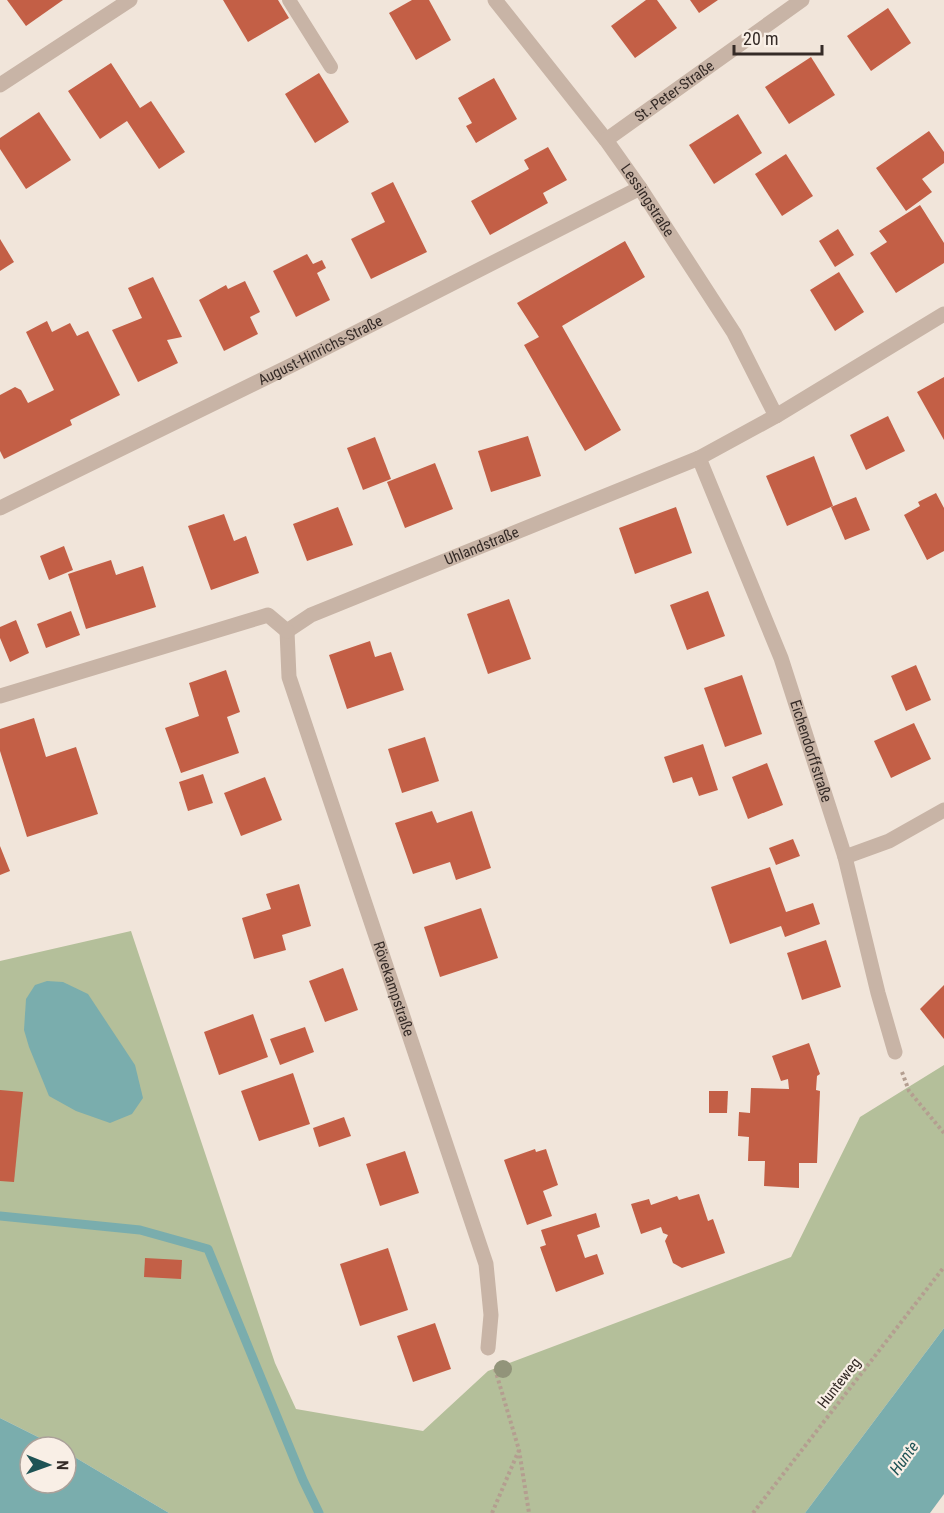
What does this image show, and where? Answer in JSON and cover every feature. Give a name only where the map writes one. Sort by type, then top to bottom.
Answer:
[{"type":"street","points":[[0,85],[130,0]]},
{"type":"street","name":"Lessingstraße","points":[[495,0],[606,140],[640,188],[734,333],[776,416]]},
{"type":"street","name":"St.-Peter-Straße","points":[[606,140],[802,0]]},
{"type":"street","name":"August-Hinrichs-Straße","points":[[0,508],[304,359],[640,188]]},
{"type":"street","name":"Uhlandstraße","points":[[287,631],[311,615],[699,458],[776,416],[944,314]]},
{"type":"street","name":"Eichendorffstraße","points":[[699,458],[781,658],[845,857],[878,993],[895,1052]]},
{"type":"street","points":[[0,696],[268,615],[287,631]]},
{"type":"street","name":"Rövekampstraße","points":[[287,631],[289,677],[486,1264],[491,1315],[488,1348]]},
{"type":"street","points":[[845,857],[889,841],[944,810]]},
{"type":"lane","points":[[290,0],[331,68]]},
{"type":"path","points":[[895,1052],[909,1091],[944,1133]]},
{"type":"path","name":"Hunteweg","points":[[753,1513],[944,1267]]},
{"type":"path","points":[[488,1348],[519,1450],[529,1513]]},
{"type":"path","points":[[492,1513],[519,1450]]},
{"type":"green space","points":[[131,931],[275,1363],[296,1409],[423,1431],[488,1371],[791,1257],[860,1117],[944,1065],[944,1328],[805,1513],[169,1513],[78,1459],[78,1435],[34,1435],[0,1418],[0,961]]},
{"type":"water","points":[[47,981],[63,982],[88,994],[135,1065],[143,1098],[132,1114],[110,1123],[76,1111],[49,1096],[24,1030],[26,999],[35,985]]},
{"type":"water","name":"Hunte","points":[[944,1328],[944,1494],[930,1513],[805,1513]]},
{"type":"water","points":[[0,1418],[34,1435],[18,1435],[18,1495],[78,1495],[78,1459],[169,1513],[0,1513]]},
{"type":"building","points":[[7,0],[63,0],[26,26]]},
{"type":"building","points":[[223,0],[278,0],[289,18],[248,42]]},
{"type":"building","points":[[412,0],[429,0],[451,40],[416,60],[389,13]]},
{"type":"building","points":[[646,0],[657,0],[677,28],[635,58],[611,26]]},
{"type":"building","points":[[690,0],[718,0],[699,13]]},
{"type":"building","points":[[888,8],[911,43],[871,71],[847,36]]},
{"type":"building","points":[[811,57],[835,95],[789,124],[765,87]]},
{"type":"building","points":[[111,63],[140,108],[151,101],[185,152],[159,169],[127,121],[100,139],[68,91]]},
{"type":"building","points":[[319,73],[349,122],[315,143],[285,94]]},
{"type":"building","points":[[494,78],[517,119],[476,143],[466,126],[472,123],[458,98]]},
{"type":"building","points":[[39,112],[71,160],[26,189],[0,149],[0,138]]},
{"type":"building","points":[[738,114],[762,153],[714,184],[689,145]]},
{"type":"building","points":[[929,131],[944,152],[944,163],[922,179],[932,192],[906,211],[876,168]]},
{"type":"building","points":[[548,147],[567,180],[543,193],[548,203],[490,235],[471,201],[529,169],[524,160]]},
{"type":"building","points":[[786,154],[813,196],[782,216],[755,174]]},
{"type":"building","points":[[393,182],[427,252],[371,279],[351,239],[385,222],[371,193]]},
{"type":"building","points":[[920,205],[944,243],[944,263],[896,293],[870,253],[887,242],[879,231]]},
{"type":"building","points":[[838,229],[854,255],[835,267],[819,241]]},
{"type":"building","points":[[0,239],[14,262],[0,271]]},
{"type":"building","points":[[625,241],[645,277],[562,326],[621,430],[585,451],[524,345],[539,337],[517,303]]},
{"type":"building","points":[[307,254],[313,264],[322,260],[326,268],[317,273],[330,300],[296,317],[273,271]]},
{"type":"building","points":[[839,272],[864,312],[835,331],[810,290]]},
{"type":"building","points":[[153,277],[182,337],[167,340],[178,363],[138,382],[112,330],[142,318],[128,288]]},
{"type":"building","points":[[245,281],[260,312],[250,317],[258,334],[224,351],[199,300],[226,285],[228,289]]},
{"type":"building","points":[[47,321],[52,332],[70,323],[77,336],[88,331],[120,395],[70,420],[72,425],[4,459],[0,451],[0,395],[15,387],[21,390],[28,403],[54,390],[26,332]]},
{"type":"building","points":[[944,377],[944,440],[917,392]]},
{"type":"building","points":[[888,416],[905,451],[866,470],[850,435]]},
{"type":"building","points":[[528,436],[541,476],[491,492],[478,451]]},
{"type":"building","points":[[375,437],[391,479],[363,490],[347,448]]},
{"type":"building","points":[[814,456],[833,506],[787,526],[766,476]]},
{"type":"building","points":[[435,463],[453,509],[405,528],[387,482]]},
{"type":"building","points":[[936,493],[944,508],[944,551],[927,560],[904,515],[920,506],[918,502]]},
{"type":"building","points":[[856,497],[870,530],[845,540],[831,507]]},
{"type":"building","points":[[338,507],[353,545],[307,561],[293,524]]},
{"type":"building","points":[[676,507],[692,553],[635,574],[619,528]]},
{"type":"building","points":[[224,514],[234,541],[246,536],[259,573],[211,590],[188,526]]},
{"type":"building","points":[[64,546],[73,570],[49,580],[40,556]]},
{"type":"building","points":[[111,560],[116,575],[143,566],[156,607],[86,629],[68,574]]},
{"type":"building","points":[[708,591],[725,636],[687,650],[670,605]]},
{"type":"building","points":[[509,599],[531,659],[488,674],[467,614]]},
{"type":"building","points":[[71,611],[80,635],[46,648],[37,624]]},
{"type":"building","points":[[16,620],[29,653],[10,662],[0,638],[0,627]]},
{"type":"building","points":[[370,641],[375,657],[391,652],[404,690],[347,709],[329,655]]},
{"type":"building","points":[[916,665],[931,700],[906,711],[891,676]]},
{"type":"building","points":[[226,670],[240,712],[227,717],[239,753],[181,773],[165,728],[199,716],[189,683]]},
{"type":"building","points":[[742,675],[762,734],[725,747],[704,688]]},
{"type":"building","points":[[34,718],[46,757],[76,747],[98,814],[27,837],[0,751],[0,729]]},
{"type":"building","points":[[914,723],[931,759],[891,778],[874,741]]},
{"type":"building","points":[[425,737],[439,781],[402,793],[388,749]]},
{"type":"building","points":[[703,744],[718,790],[699,796],[692,777],[673,783],[664,757]]},
{"type":"building","points":[[767,763],[783,805],[748,819],[732,777]]},
{"type":"building","points":[[203,774],[213,803],[188,811],[179,782]]},
{"type":"building","points":[[265,777],[282,820],[241,836],[224,793]]},
{"type":"building","points":[[432,811],[437,823],[472,811],[491,868],[456,880],[450,862],[413,874],[395,823]]},
{"type":"building","points":[[793,839],[800,856],[776,865],[769,848]]},
{"type":"building","points":[[0,846],[10,871],[0,875]]},
{"type":"building","points":[[770,867],[786,912],[813,903],[820,924],[785,937],[781,926],[730,944],[711,887]]},
{"type":"building","points":[[299,884],[311,926],[282,935],[286,950],[254,959],[242,918],[271,909],[266,894]]},
{"type":"building","points":[[481,908],[498,958],[440,977],[424,927]]},
{"type":"building","points":[[826,940],[841,987],[802,1000],[787,953]]},
{"type":"building","points":[[343,968],[358,1010],[325,1022],[309,981]]},
{"type":"building","points":[[944,985],[944,1039],[920,1009]]},
{"type":"building","points":[[253,1014],[268,1057],[219,1075],[204,1032]]},
{"type":"building","points":[[305,1027],[314,1052],[280,1065],[270,1039]]},
{"type":"building","points":[[809,1043],[820,1074],[817,1076],[816,1090],[820,1091],[817,1163],[799,1163],[799,1188],[764,1186],[765,1161],[748,1161],[749,1137],[738,1136],[739,1112],[750,1113],[751,1088],[789,1089],[788,1079],[781,1081],[772,1056]]},
{"type":"building","points":[[293,1073],[310,1124],[259,1141],[241,1091]]},
{"type":"building","points":[[0,1090],[23,1092],[14,1182],[0,1181]]},
{"type":"building","points":[[709,1091],[728,1091],[727,1113],[709,1113]]},
{"type":"building","points":[[344,1117],[351,1136],[319,1147],[313,1128]]},
{"type":"building","points":[[535,1149],[536,1152],[546,1149],[558,1185],[543,1191],[552,1216],[527,1225],[504,1160]]},
{"type":"building","points":[[405,1151],[419,1193],[380,1206],[366,1164]]},
{"type":"building","points":[[699,1194],[708,1221],[713,1219],[725,1253],[682,1268],[673,1263],[665,1241],[668,1235],[663,1233],[661,1227],[641,1234],[631,1204],[649,1199],[651,1205],[677,1196],[679,1200]]},
{"type":"building","points":[[596,1213],[600,1227],[577,1235],[585,1258],[597,1254],[604,1274],[556,1292],[540,1247],[546,1245],[541,1230]]},
{"type":"building","points":[[388,1248],[408,1310],[360,1326],[340,1264]]},
{"type":"building","points":[[145,1258],[182,1260],[181,1279],[144,1277]]},
{"type":"building","points":[[435,1323],[451,1369],[413,1382],[397,1336]]},
{"type":"waterway","points":[[0,1216],[140,1230],[208,1249],[303,1480],[319,1513]]}]
